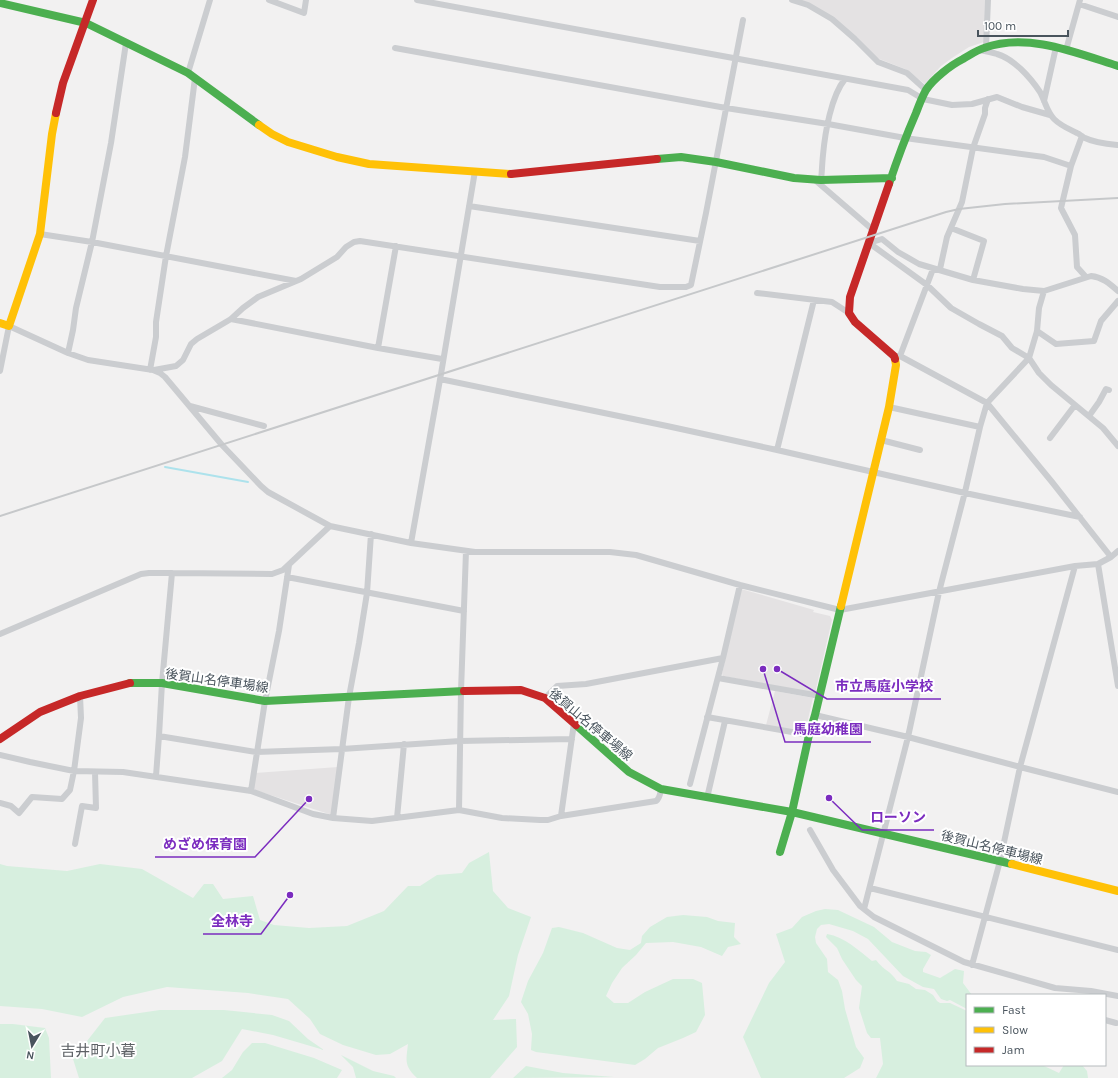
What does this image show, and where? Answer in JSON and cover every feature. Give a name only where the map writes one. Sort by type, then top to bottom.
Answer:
[{"type":"street","points":[[0,371],[9,326],[40,234],[52,134],[63,83],[94,0]]},
{"type":"street","points":[[151,370],[156,337],[156,322],[166,256],[185,157],[191,76],[210,0]]},
{"type":"street","points":[[269,0],[304,13],[306,0]]},
{"type":"street","points":[[417,0],[908,90],[923,99],[952,105],[972,104],[997,97],[1022,107],[1050,115]]},
{"type":"street","points":[[792,0],[808,5],[832,19],[878,62],[907,73],[926,90]]},
{"type":"street","points":[[982,48],[988,0]]},
{"type":"street","points":[[1066,50],[1080,2],[1118,17]]},
{"type":"street","points":[[0,3],[86,23],[191,76],[272,134],[288,142],[338,157],[369,164],[509,174],[681,157],[716,162],[794,178],[818,180],[892,178]]},
{"type":"street","points":[[151,370],[176,366],[183,360],[191,344],[231,319],[258,297],[296,280],[337,257],[346,247],[354,242],[360,241],[660,287],[686,287],[691,285],[743,20]]},
{"type":"street","points":[[849,313],[850,297],[905,138],[926,90],[943,72],[955,63],[982,48],[1012,42],[1042,44],[1056,47],[1118,66]]},
{"type":"street","points":[[68,353],[76,308],[92,242],[111,143],[126,43]]},
{"type":"street","points":[[1044,101],[1056,47]]},
{"type":"street","points":[[395,48],[726,108],[905,138],[1044,157],[1071,166]]},
{"type":"street","points":[[982,48],[998,54],[1018,67],[1040,92],[1050,115],[1060,124],[1092,141],[1118,145]]},
{"type":"street","points":[[818,180],[828,124],[836,94],[845,79]]},
{"type":"street","points":[[780,852],[792,812],[809,735],[820,696],[889,407],[897,356],[927,286],[937,269],[951,228],[962,202],[973,148],[985,114],[985,108],[988,100]]},
{"type":"street","points":[[1082,136],[1071,166],[1061,208],[1075,235],[1077,267],[1086,277]]},
{"type":"street","points":[[411,543],[440,380],[442,359],[452,313],[475,171]]},
{"type":"street","points":[[818,180],[873,230]]},
{"type":"street","points":[[469,206],[700,241]]},
{"type":"street","points":[[951,228],[984,241],[973,280]]},
{"type":"street","points":[[40,234],[92,242],[296,280]]},
{"type":"street","points":[[868,243],[882,239],[898,252],[919,264],[973,280],[1023,290],[1044,290],[1091,276],[1104,279],[1118,291]]},
{"type":"street","points":[[868,243],[927,286],[951,308],[1002,336],[1012,348],[1029,358],[1039,373],[1051,385],[1103,428],[1118,446]]},
{"type":"street","points":[[378,348],[396,246]]},
{"type":"street","points":[[864,909],[908,737],[939,592],[965,493],[980,427],[987,403],[1029,358],[1037,331],[1039,308],[1044,290]]},
{"type":"street","points":[[758,293],[832,302],[849,313],[855,322],[897,356],[987,403],[1111,557]]},
{"type":"street","points":[[777,450],[814,300]]},
{"type":"street","points":[[1037,331],[1056,344],[1094,341],[1101,321],[1118,301]]},
{"type":"street","points":[[231,319],[442,359]]},
{"type":"street","points":[[0,323],[68,353],[88,360],[151,370],[160,373],[222,445],[257,483],[268,492],[330,526],[411,543],[475,552],[624,553],[636,555],[740,585],[840,610],[1076,566],[1098,564],[1111,557],[1118,551]]},
{"type":"street","points":[[440,380],[667,426],[965,493],[1080,517]]},
{"type":"street","points":[[1089,416],[1100,402],[1106,390],[1109,390]]},
{"type":"street","points":[[1050,438],[1075,405]]},
{"type":"street","points":[[190,406],[264,426]]},
{"type":"street","points":[[889,407],[980,427]]},
{"type":"street","points":[[881,440],[920,450]]},
{"type":"street","points":[[0,634],[141,574],[272,574],[283,570],[330,526]]},
{"type":"street","points":[[333,818],[349,697],[367,593],[371,534]]},
{"type":"street","points":[[459,810],[461,691],[466,551]]},
{"type":"street","points":[[1098,564],[1118,686]]},
{"type":"street","points":[[251,790],[256,752],[279,631],[289,565]]},
{"type":"street","points":[[972,965],[1000,861],[1020,767],[1076,566]]},
{"type":"street","points":[[156,776],[162,684],[172,573]]},
{"type":"street","points":[[287,577],[464,611]]},
{"type":"street","points":[[690,784],[718,678],[740,585]]},
{"type":"street","points":[[545,698],[557,686],[586,684],[723,658]]},
{"type":"street","points":[[718,678],[820,696]]},
{"type":"street","name":"後賀山名停車場線","points":[[0,739],[40,712],[80,696],[127,682],[162,684],[265,701],[461,691],[521,690],[545,698],[629,772],[661,789],[792,812],[1000,861],[1118,891]]},
{"type":"street","points":[[0,803],[11,806],[19,813],[32,797],[62,799],[70,790],[81,718],[80,696]]},
{"type":"street","points":[[815,715],[908,737],[1118,792]]},
{"type":"street","points":[[707,718],[809,735]]},
{"type":"street","points":[[707,798],[725,721]]},
{"type":"street","points":[[561,816],[574,723]]},
{"type":"street","points":[[159,736],[256,752],[342,749],[460,741],[572,739]]},
{"type":"street","points":[[397,818],[404,744]]},
{"type":"street","points":[[0,755],[74,771],[123,772],[251,790],[313,814],[354,821],[372,821],[459,810],[502,818],[548,820],[561,816],[656,801],[660,796],[661,789]]},
{"type":"street","points":[[75,844],[82,806],[96,808],[95,772]]},
{"type":"street","points":[[810,830],[833,870],[864,909],[874,917],[972,965],[1055,988],[1101,994]]},
{"type":"street","points":[[870,888],[985,918],[1118,950]]},
{"type":"street","points":[[1106,995],[1118,996]]},
{"type":"street","points":[[1106,1020],[1116,1023]]},
{"type":"shaded area","points":[[798,0],[985,0],[984,42],[969,47],[952,58],[941,66],[925,84],[905,69],[877,58],[857,37]]},
{"type":"shaded area","points":[[741,589],[830,616],[832,620],[815,693],[723,676],[722,674]]},
{"type":"shaded area","points":[[775,691],[813,698],[805,732],[766,725]]},
{"type":"shaded area","points":[[338,767],[332,815],[252,789],[255,773]]},
{"type":"green space","points":[[489,852],[493,891],[508,908],[531,917],[518,955],[509,996],[493,1020],[516,1019],[517,1047],[490,1078],[417,1078],[410,1070],[407,1063],[408,1044],[390,1054],[376,1055],[343,1045],[320,1034],[310,1019],[288,999],[248,993],[167,987],[123,997],[82,1017],[42,1009],[0,1006],[0,864],[7,866],[67,871],[100,864],[142,869],[193,898],[204,884],[213,884],[223,899],[253,896],[260,920],[274,925],[309,928],[347,926],[384,911],[408,886],[420,886],[437,875],[462,873],[469,863]]},
{"type":"green space","points":[[825,909],[838,910],[874,927],[892,942],[915,951],[926,952],[931,955],[923,969],[923,972],[940,978],[955,969],[964,971],[963,983],[971,994],[966,994],[966,1008],[950,1000],[947,1001],[941,999],[934,989],[923,987],[903,976],[868,939],[853,931],[829,924],[821,925],[817,929],[815,937],[816,943],[827,959],[828,972],[838,980],[856,1047],[864,1058],[860,1068],[844,1078],[761,1078],[743,1037],[769,983],[785,962],[776,934],[792,928],[802,917]]},
{"type":"green space","points":[[683,915],[707,917],[718,921],[735,923],[734,937],[741,944],[728,947],[722,956],[701,947],[673,942],[646,943],[622,968],[612,983],[606,996],[614,1003],[628,1003],[645,992],[673,979],[693,979],[702,983],[705,1015],[696,1032],[658,1048],[635,1065],[536,1052],[531,1050],[532,1034],[528,1014],[521,1002],[528,981],[543,953],[552,928],[559,927],[583,933],[617,948],[630,950],[641,943],[642,936],[650,927],[667,917]]},
{"type":"green space","points":[[827,934],[840,938],[856,948],[872,961],[876,960],[897,981],[909,984],[916,989],[925,990],[933,995],[940,1003],[950,1003],[966,1011],[966,1066],[1044,1066],[1059,1073],[1063,1066],[1083,1066],[1087,1071],[1088,1078],[876,1078],[883,1064],[880,1038],[871,1038],[867,1033],[859,1008],[862,986],[856,980],[842,959],[837,948],[826,937]]},
{"type":"green space","points":[[160,1010],[224,1010],[272,1015],[289,1021],[308,1039],[324,1050],[273,1035],[242,1029],[222,1061],[192,1078],[79,1078],[73,1059],[105,1018]]},
{"type":"green space","points":[[0,1024],[45,1028],[49,1038],[51,1078],[0,1078]]},
{"type":"green space","points":[[252,1043],[265,1043],[314,1058],[342,1070],[337,1078],[222,1078],[232,1070],[243,1052]]},
{"type":"green space","points":[[341,1055],[373,1071],[394,1076],[396,1078],[356,1078],[353,1067]]},
{"type":"green space","points":[[526,1066],[563,1073],[614,1077],[513,1078]]},
{"type":"waterway","points":[[165,467],[248,482]]},
{"type":"railway","points":[[0,516],[946,212],[959,209],[1005,204],[1118,198]]},
{"type":"traffic: fast","points":[[0,3],[86,23],[188,73],[259,125]]},
{"type":"traffic: fast","points":[[889,184],[905,139],[926,90],[933,81],[948,69],[976,51],[1000,44],[1017,42],[1034,43],[1069,50],[1118,66]]},
{"type":"traffic: fast","points":[[657,159],[681,157],[716,162],[794,178],[821,180],[892,178]]},
{"type":"traffic: fast","points":[[780,852],[792,812],[809,735],[841,606]]},
{"type":"traffic: fast","points":[[130,683],[162,683],[265,701],[464,691]]},
{"type":"traffic: fast","points":[[576,725],[629,772],[661,789],[792,812],[1012,864]]},
{"type":"traffic: slow","points":[[0,323],[9,326],[40,234],[52,134],[56,113]]},
{"type":"traffic: slow","points":[[259,125],[288,142],[337,157],[369,164],[511,174]]},
{"type":"traffic: slow","points":[[841,606],[889,407],[896,365],[895,359]]},
{"type":"traffic: slow","points":[[1012,864],[1118,891]]},
{"type":"traffic: jam","points":[[56,113],[63,83],[93,0]]},
{"type":"traffic: jam","points":[[511,174],[657,159]]},
{"type":"traffic: jam","points":[[889,184],[850,297],[849,313],[855,322],[894,356],[895,359]]},
{"type":"traffic: jam","points":[[0,739],[40,712],[80,696],[130,683]]},
{"type":"traffic: jam","points":[[464,691],[521,690],[545,698],[576,725]]},
{"type":"place","name":"馬庭幼稚園","points":[[763,669]]},
{"type":"place","name":"市立馬庭小学校","points":[[777,669]]},
{"type":"place","name":"ローソン","points":[[829,798]]},
{"type":"place","name":"めざめ保育園","points":[[309,799]]},
{"type":"place","name":"全林寺","points":[[290,895]]},
{"type":"district","name":"吉井町小暮","points":[[98,1051]]}]
